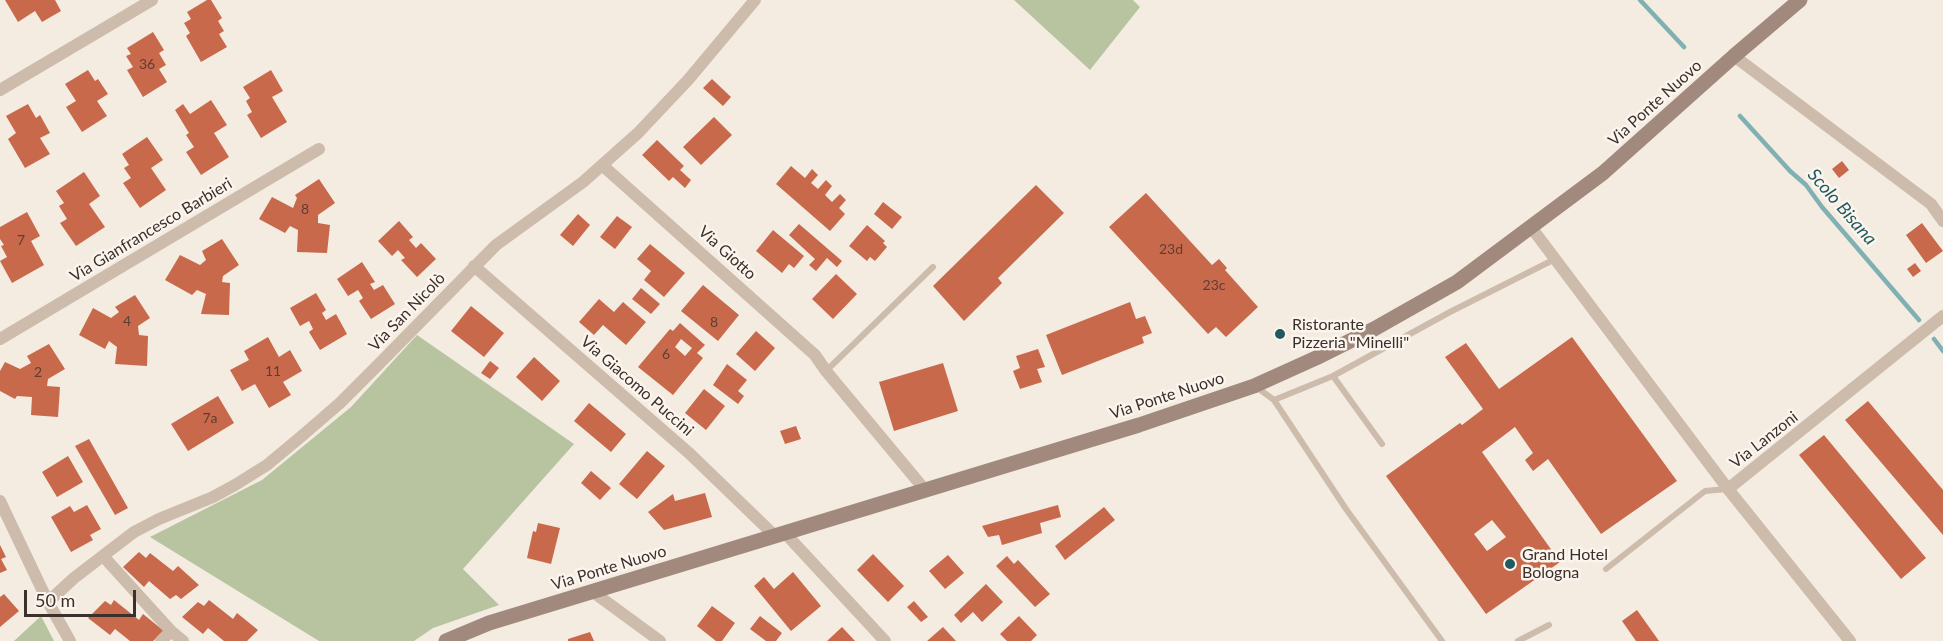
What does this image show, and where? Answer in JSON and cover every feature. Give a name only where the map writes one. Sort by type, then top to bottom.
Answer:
[{"type":"main road","name":"Via Ponte Nuovo","points":[[446,641],[489,623],[1140,425],[1254,386],[1316,358],[1457,282],[1603,174],[1800,0]]},
{"type":"street","points":[[0,90],[152,0]]},
{"type":"street","name":"Via San Nicolò","points":[[48,602],[74,578],[134,532],[213,497],[267,465],[340,402],[495,244],[583,182],[638,133],[688,80],[755,0]]},
{"type":"street","points":[[1734,56],[1931,204],[1943,221]]},
{"type":"street","name":"Via Gianfrancesco Barbieri","points":[[0,339],[320,149]]},
{"type":"street","name":"Via Giotto","points":[[602,165],[815,354],[826,371],[925,490]]},
{"type":"street","points":[[1531,227],[1728,489]]},
{"type":"street","name":"Via Giacomo Puccini","points":[[474,266],[779,534]]},
{"type":"street","name":"Via Lanzoni","points":[[1850,641],[1728,489],[1943,316]]},
{"type":"street","points":[[0,501],[48,602],[70,641]]},
{"type":"street","points":[[779,534],[885,641]]},
{"type":"street","points":[[103,556],[171,631],[183,641]]},
{"type":"street","points":[[593,592],[660,641]]},
{"type":"street","points":[[161,641],[171,631]]},
{"type":"lane","points":[[1274,400],[1333,376],[1450,312],[1555,259]]},
{"type":"lane","points":[[826,371],[933,267]]},
{"type":"lane","points":[[1333,376],[1382,444]]},
{"type":"lane","points":[[1254,386],[1274,400],[1346,508],[1442,641]]},
{"type":"lane","points":[[1606,569],[1705,491],[1728,489]]},
{"type":"lane","points":[[1518,641],[1549,625]]},
{"type":"green space","points":[[1014,0],[1133,0],[1140,7],[1090,70]]},
{"type":"green space","points":[[417,335],[574,444],[463,569],[499,605],[433,628],[414,641],[319,641],[150,537],[262,480],[351,407]]},
{"type":"green space","points":[[41,616],[54,641],[14,641]]},
{"type":"building","points":[[5,0],[55,0],[61,11],[42,22],[35,11],[18,22]]},
{"type":"building","points":[[211,0],[222,18],[218,21],[224,31],[219,34],[227,47],[201,62],[186,36],[190,33],[184,23],[191,19],[187,12]]},
{"type":"building","points":[[153,32],[164,50],[159,53],[166,65],[159,69],[167,82],[143,97],[127,70],[133,67],[126,56],[131,54],[127,48]]},
{"type":"building","points":[[88,70],[95,81],[98,79],[108,94],[97,101],[107,116],[82,132],[66,107],[76,101],[65,84]]},
{"type":"building","points":[[271,70],[283,91],[272,97],[287,122],[261,138],[247,115],[252,112],[246,101],[250,98],[243,87]]},
{"type":"building","points":[[712,79],[731,97],[723,106],[703,88]]},
{"type":"building","points":[[211,100],[227,125],[214,133],[229,157],[201,175],[186,152],[194,147],[186,135],[189,133],[175,110],[183,104],[190,114]]},
{"type":"building","points":[[28,104],[36,118],[40,115],[50,133],[40,138],[50,154],[25,168],[8,139],[16,133],[6,116]]},
{"type":"building","points":[[714,117],[732,135],[701,165],[683,147]]},
{"type":"building","points":[[147,137],[163,160],[151,168],[166,190],[140,208],[123,183],[131,178],[124,168],[129,165],[122,154]]},
{"type":"building","points":[[657,140],[684,166],[680,170],[691,180],[685,188],[673,177],[669,181],[642,155]]},
{"type":"building","points":[[1842,161],[1849,170],[1839,178],[1832,169]]},
{"type":"building","points":[[791,166],[805,178],[812,169],[818,175],[811,183],[818,189],[826,180],[832,186],[825,195],[832,202],[840,194],[846,200],[839,208],[845,214],[830,231],[776,184]]},
{"type":"building","points":[[84,172],[100,196],[89,204],[105,227],[76,246],[60,223],[67,219],[59,206],[64,203],[56,191]]},
{"type":"building","points":[[319,179],[335,203],[318,215],[318,223],[330,225],[327,253],[297,252],[298,230],[290,226],[285,233],[259,219],[272,197],[293,208],[297,198],[295,195]]},
{"type":"building","points":[[1036,185],[1064,213],[998,278],[1002,283],[964,321],[933,286]]},
{"type":"building","points":[[1146,193],[1212,265],[1219,259],[1227,268],[1225,270],[1258,307],[1226,337],[1216,327],[1208,334],[1109,227]]},
{"type":"building","points":[[883,202],[902,217],[892,229],[874,214]]},
{"type":"building","points":[[27,212],[40,236],[31,241],[44,265],[12,283],[0,261],[7,257],[1,246],[4,245],[0,239],[0,227]]},
{"type":"building","points":[[578,214],[590,225],[573,246],[560,235]]},
{"type":"building","points":[[617,216],[632,227],[615,249],[600,237]]},
{"type":"building","points":[[399,221],[413,237],[409,240],[416,248],[421,243],[436,259],[417,277],[401,260],[405,258],[398,250],[392,256],[378,241]]},
{"type":"building","points":[[1922,223],[1943,251],[1926,263],[1906,235]]},
{"type":"building","points":[[799,224],[842,261],[837,267],[827,258],[816,271],[809,265],[815,259],[789,235]]},
{"type":"building","points":[[867,225],[885,241],[883,243],[887,247],[875,261],[870,257],[867,261],[849,246]]},
{"type":"building","points":[[773,230],[804,256],[794,268],[789,264],[782,273],[756,251]]},
{"type":"building","points":[[222,239],[239,265],[223,276],[222,282],[230,283],[229,315],[201,314],[206,294],[197,290],[192,295],[165,280],[180,255],[200,265],[206,260],[202,251]]},
{"type":"building","points":[[650,244],[685,273],[664,297],[644,280],[651,271],[637,259]]},
{"type":"building","points":[[362,262],[375,282],[370,284],[374,290],[383,285],[395,304],[371,319],[359,301],[363,298],[358,290],[348,296],[337,279]]},
{"type":"building","points":[[1915,263],[1921,271],[1913,277],[1907,269]]},
{"type":"building","points":[[836,274],[857,294],[833,319],[812,299]]},
{"type":"building","points":[[703,285],[739,315],[718,341],[681,311]]},
{"type":"building","points":[[641,288],[660,304],[651,314],[632,299]]},
{"type":"building","points":[[316,293],[326,310],[322,313],[326,320],[336,314],[347,334],[320,350],[309,332],[313,329],[309,321],[300,326],[290,308]]},
{"type":"building","points":[[135,295],[150,318],[138,326],[139,335],[148,336],[147,366],[115,364],[117,347],[109,341],[105,349],[79,335],[93,308],[111,318],[119,312],[115,307]]},
{"type":"building","points":[[599,299],[614,312],[623,302],[646,322],[626,345],[603,325],[594,335],[579,322]]},
{"type":"building","points":[[1130,302],[1136,319],[1145,316],[1152,333],[1142,337],[1144,343],[1062,375],[1046,335]]},
{"type":"building","points":[[471,306],[504,333],[484,357],[451,331]]},
{"type":"building","points":[[680,323],[705,345],[697,353],[703,358],[673,395],[638,367],[670,329],[673,331]],"holes":[[[681,339],[692,348],[685,356],[675,347]]]},
{"type":"building","points":[[756,331],[775,348],[755,371],[736,354]]},
{"type":"building","points":[[268,337],[279,357],[290,350],[302,371],[283,382],[291,395],[269,408],[255,384],[242,391],[230,370],[249,360],[244,351]]},
{"type":"building","points":[[1572,337],[1677,481],[1601,534],[1548,459],[1533,471],[1525,460],[1533,453],[1515,427],[1482,452],[1560,562],[1486,614],[1386,476],[1483,409],[1445,357],[1466,343],[1499,389]],"holes":[[[1492,520],[1506,537],[1487,551],[1474,534]]]},
{"type":"building","points":[[49,344],[65,369],[48,379],[47,386],[60,387],[58,417],[31,415],[32,397],[17,396],[15,399],[0,391],[0,371],[5,362],[20,369],[31,363],[27,356]]},
{"type":"building","points":[[1038,349],[1045,367],[1037,369],[1042,382],[1020,389],[1013,371],[1020,368],[1016,356]]},
{"type":"building","points":[[534,357],[560,381],[542,401],[516,377]]},
{"type":"building","points":[[490,361],[499,368],[490,379],[481,373]]},
{"type":"building","points":[[943,363],[958,411],[894,431],[879,382]]},
{"type":"building","points":[[727,364],[747,380],[738,391],[744,396],[738,404],[713,385]]},
{"type":"building","points":[[704,389],[725,406],[706,430],[685,413]]},
{"type":"building","points":[[218,396],[234,423],[188,451],[171,424]]},
{"type":"building","points":[[1868,401],[1943,490],[1943,535],[1845,420]]},
{"type":"building","points":[[589,403],[626,434],[611,452],[574,421]]},
{"type":"building","points":[[796,426],[801,439],[785,444],[780,431]]},
{"type":"building","points":[[1824,435],[1926,558],[1901,579],[1799,455]]},
{"type":"building","points":[[89,439],[128,508],[115,515],[75,446]]},
{"type":"building","points":[[647,451],[665,466],[637,499],[619,484]]},
{"type":"building","points":[[68,456],[83,482],[57,497],[42,472]]},
{"type":"building","points":[[591,471],[611,488],[600,500],[581,483]]},
{"type":"building","points":[[705,493],[712,517],[664,530],[648,512],[673,494],[675,501]]},
{"type":"building","points":[[87,505],[101,529],[90,535],[93,540],[71,552],[51,517],[70,506],[74,512]]},
{"type":"building","points":[[1058,505],[1061,517],[1040,523],[1042,533],[1002,545],[999,535],[988,537],[982,526]]},
{"type":"building","points":[[1104,507],[1115,520],[1065,560],[1055,546]]},
{"type":"building","points":[[538,523],[560,528],[551,564],[527,558],[533,531],[536,532]]},
{"type":"building","points":[[0,545],[6,557],[1,559],[7,570],[0,573]]},
{"type":"building","points":[[139,552],[146,558],[150,553],[173,571],[178,566],[199,585],[181,599],[176,595],[170,599],[149,581],[144,587],[123,567]]},
{"type":"building","points":[[873,554],[904,586],[888,602],[857,570]]},
{"type":"building","points":[[948,555],[964,573],[945,589],[929,571]]},
{"type":"building","points":[[1007,556],[1014,564],[1018,560],[1050,594],[1035,607],[996,566]]},
{"type":"building","points":[[793,572],[821,606],[791,631],[754,586],[764,577],[774,589]]},
{"type":"building","points":[[986,584],[1003,602],[982,622],[973,612],[961,623],[954,615]]},
{"type":"building","points":[[4,594],[19,611],[0,627],[0,597]]},
{"type":"building","points":[[114,600],[139,620],[143,614],[164,631],[153,641],[130,641],[115,629],[110,635],[88,618],[105,601],[111,605]]},
{"type":"building","points":[[209,600],[233,619],[237,613],[258,630],[247,641],[224,641],[208,628],[203,634],[182,617],[198,602],[204,606]]},
{"type":"building","points":[[914,601],[928,617],[921,622],[907,607]]},
{"type":"building","points":[[712,606],[735,623],[722,641],[716,641],[697,626]]},
{"type":"building","points":[[1637,610],[1659,641],[1636,641],[1622,621]]},
{"type":"building","points":[[760,616],[782,633],[776,641],[766,641],[750,629]]},
{"type":"building","points":[[1019,616],[1037,635],[1031,641],[1007,641],[1000,634]]},
{"type":"building","points":[[842,627],[855,641],[827,641]]},
{"type":"building","points":[[943,627],[956,641],[927,641]]},
{"type":"building","points":[[590,632],[594,641],[568,641],[568,639]]},
{"type":"waterway","name":"Scolo Bisana","points":[[1640,0],[1684,47]]},
{"type":"waterway","name":"Scolo Bisana","points":[[1740,116],[1790,171],[1806,185],[1822,207],[1919,320]]},
{"type":"waterway","name":"Scolo Bisana","points":[[1934,339],[1943,351]]},
{"type":"place","name":"Ristorante Pizzeria \"Minelli\"","points":[[1280,334]]},
{"type":"place","name":"Grand Hotel Bologna","points":[[1510,564]]}]
